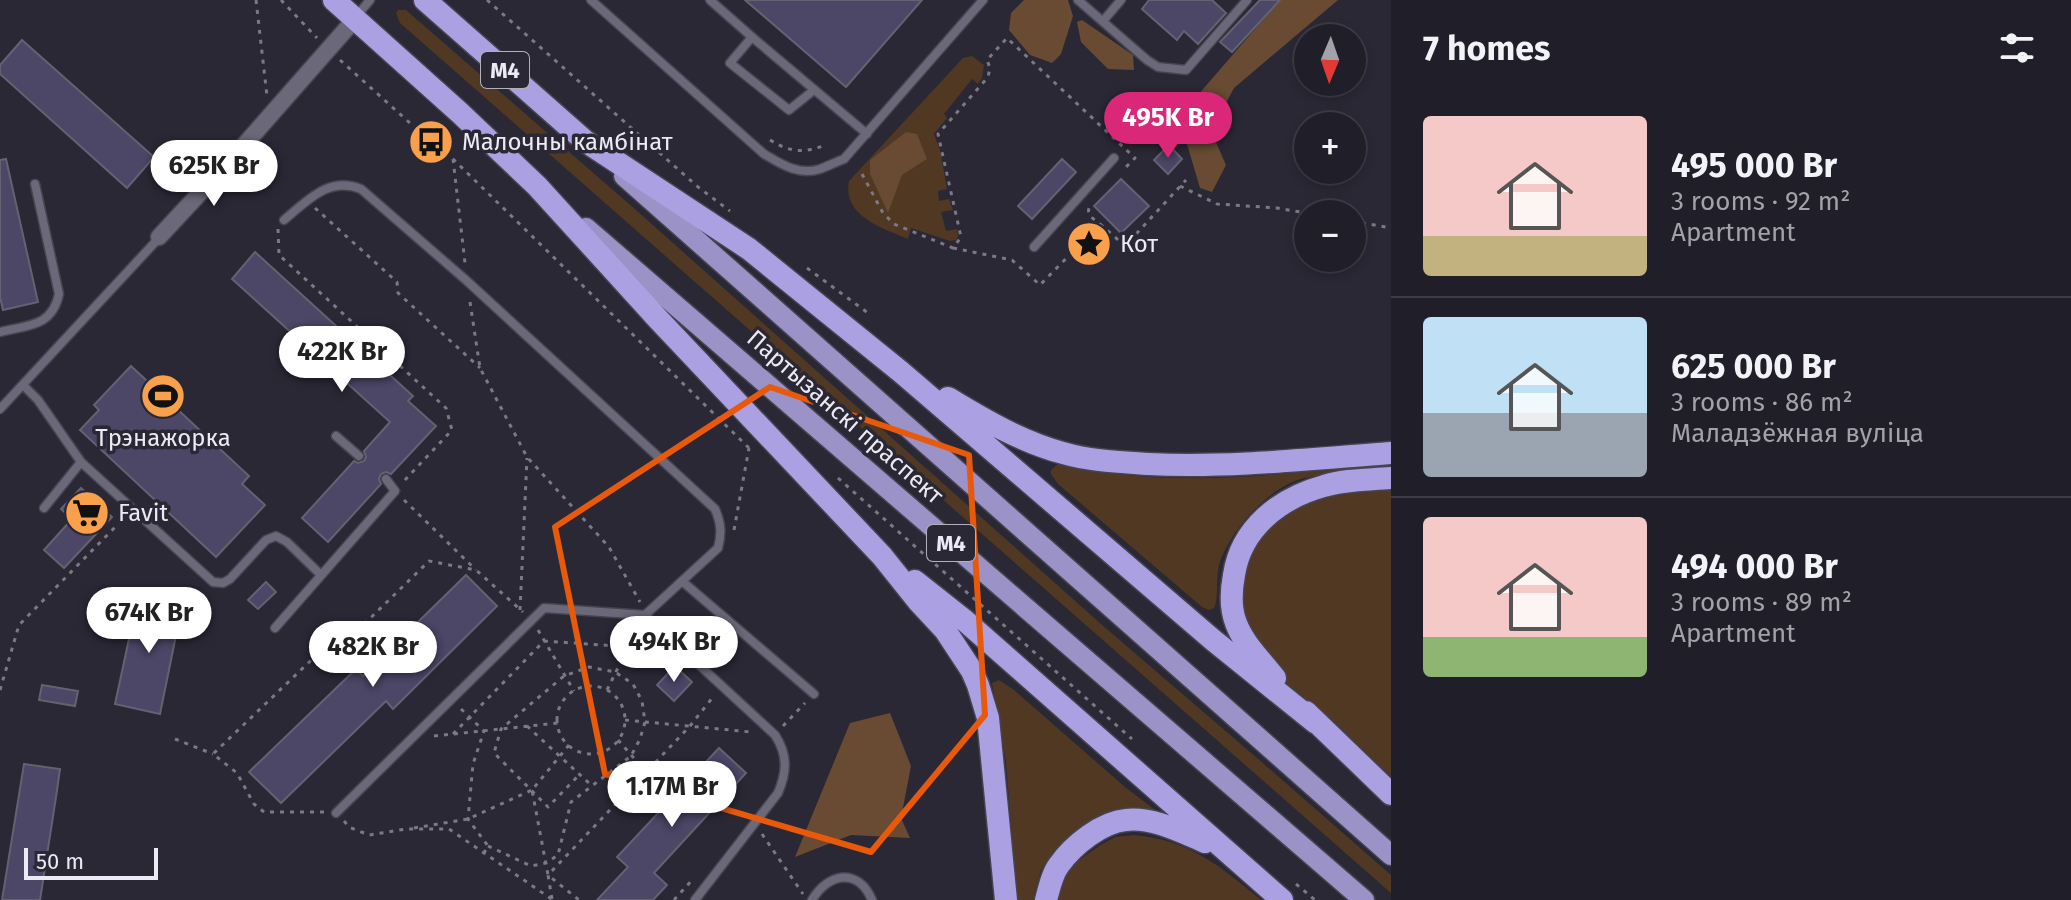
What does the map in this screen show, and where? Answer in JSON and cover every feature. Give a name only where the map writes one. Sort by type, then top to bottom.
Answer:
[{"type":"highway","name":"Партызанскі праспект","points":[[334,0],[537,186]]},
{"type":"highway","name":"Партызанскі праспект","points":[[425,0],[585,141]]},
{"type":"highway","points":[[585,141],[749,249],[901,372],[1213,640],[1316,723]]},
{"type":"highway","points":[[537,186],[882,556],[964,657],[978,685],[988,718],[1006,900]]},
{"type":"highway","points":[[901,372],[1028,441],[1093,459],[1220,465],[1391,453]]},
{"type":"highway","points":[[1391,478],[1326,485],[1289,500],[1258,524],[1238,553],[1232,584],[1236,625],[1278,683],[1391,794]]},
{"type":"highway","points":[[882,556],[963,619],[1285,894]]},
{"type":"highway","points":[[1046,900],[1058,866],[1076,847],[1107,825],[1127,820],[1164,826],[1207,843],[1285,894]]},
{"type":"main road","name":"Партызанскі праспект","points":[[585,141],[1391,855]]},
{"type":"main road","name":"Партызанскі праспект","points":[[537,186],[1364,900]]},
{"type":"street","points":[[159,237],[355,19]]},
{"type":"lane","points":[[355,19],[370,0]]},
{"type":"lane","points":[[591,0],[764,154],[784,166],[804,172],[844,159],[983,0]]},
{"type":"lane","points":[[710,0],[867,134]]},
{"type":"lane","points":[[1078,0],[1147,60],[1158,67],[1186,70],[1247,0]]},
{"type":"lane","points":[[1103,21],[1121,0]]},
{"type":"lane","points":[[752,37],[730,63],[789,110],[814,90]]},
{"type":"lane","points":[[1034,247],[1114,158]]},
{"type":"lane","points":[[0,332],[41,322],[50,317],[57,306],[59,294],[35,184]]},
{"type":"lane","points":[[281,222],[328,187],[349,184],[361,189],[467,281],[715,509],[722,532],[718,548],[645,615]]},
{"type":"lane","points":[[2,403],[23,385],[159,237]]},
{"type":"lane","points":[[23,385],[38,400],[81,462],[213,582],[223,583],[230,579],[266,540],[276,536],[287,542],[321,575]]},
{"type":"lane","points":[[336,436],[359,456]]},
{"type":"lane","points":[[44,508],[81,462]]},
{"type":"lane","points":[[275,628],[395,491],[386,479]]},
{"type":"lane","points":[[683,582],[814,694]]},
{"type":"lane","points":[[336,813],[544,608],[645,615],[775,735],[785,756],[785,777],[778,793],[695,900]]},
{"type":"lane","points":[[809,900],[818,889],[839,877],[851,878],[864,886],[872,900]]},
{"type":"path","points":[[256,0],[269,117]]},
{"type":"path","points":[[281,0],[329,50],[453,159],[749,448]]},
{"type":"path","points":[[487,0],[698,187],[735,214]]},
{"type":"path","points":[[862,174],[883,213],[894,224],[953,248],[961,237],[938,134],[988,77],[990,68],[987,60],[1007,38],[1135,158],[1115,178]]},
{"type":"path","points":[[768,139],[779,146],[806,151],[826,145]]},
{"type":"path","points":[[453,159],[480,368],[527,457],[609,547],[645,615],[607,690]]},
{"type":"path","points":[[1100,224],[1125,246],[1186,180]]},
{"type":"path","points":[[1180,186],[1217,204],[1294,211]]},
{"type":"path","points":[[307,201],[397,282],[398,293],[480,368]]},
{"type":"path","points":[[281,222],[279,255],[446,408],[452,430],[395,491],[532,621],[574,691]]},
{"type":"path","points":[[1366,224],[1391,228]]},
{"type":"path","points":[[807,268],[868,313]]},
{"type":"path","points":[[738,518],[749,448],[755,442]]},
{"type":"path","points":[[520,610],[527,457]]},
{"type":"path","points":[[837,477],[1138,744]]},
{"type":"path","points":[[0,690],[19,625],[129,513]]},
{"type":"path","points":[[213,754],[327,645],[352,636],[429,561],[476,570]]},
{"type":"path","points":[[453,734],[544,641],[669,649]]},
{"type":"path","points":[[484,731],[473,764],[468,819],[488,846],[531,866],[546,863],[558,855],[571,802],[631,756],[640,739],[645,722],[642,701],[633,684],[615,672],[589,667],[564,676],[501,729],[494,753],[548,807],[580,774]]},
{"type":"path","points":[[582,687],[607,690],[621,703],[625,720],[623,730],[610,748],[600,752],[578,751],[569,745],[560,731],[561,705],[582,687]]},
{"type":"path","points":[[548,875],[647,773],[715,694]]},
{"type":"path","points":[[775,735],[814,694]]},
{"type":"path","points":[[452,699],[484,731]]},
{"type":"path","points":[[625,720],[755,732],[745,722]]},
{"type":"path","points":[[412,738],[558,723]]},
{"type":"path","points":[[527,726],[591,785]]},
{"type":"path","points":[[175,739],[213,754],[237,773],[254,804],[264,812],[336,813],[349,827],[369,835],[468,819],[532,790],[569,745]]},
{"type":"path","points":[[618,740],[647,773]]},
{"type":"path","points":[[532,790],[553,900]]},
{"type":"path","points":[[755,823],[809,900]]},
{"type":"path","points":[[406,829],[449,829],[553,900]]},
{"type":"path","points":[[484,853],[488,846]]},
{"type":"path","points":[[548,875],[579,900]]},
{"type":"path","points":[[674,900],[693,879]]},
{"type":"path","points":[[1285,894],[1315,900]]},
{"type":"highlighted area","points":[[770,387],[969,455],[985,715],[871,852],[605,774],[555,527]]},
{"type":"shaded area","points":[[1024,0],[1068,0],[1073,16],[1061,54],[1052,63],[1030,55],[1009,30],[1011,13]]},
{"type":"shaded area","points":[[1280,0],[1338,0],[1310,24],[1294,24],[1294,37],[1234,88],[1211,131],[1226,165],[1212,192],[1200,188],[1179,117]]},
{"type":"shaded area","points":[[406,10],[636,210],[1101,624],[1391,875],[1391,893],[400,23],[396,13]]},
{"type":"shaded area","points":[[1082,20],[1133,55],[1134,70],[1108,69],[1081,42],[1077,22]]},
{"type":"shaded area","points":[[972,56],[984,65],[982,78],[978,84],[972,79],[944,114],[947,118],[934,134],[947,189],[938,191],[939,201],[949,199],[953,210],[941,212],[946,231],[957,229],[956,240],[950,241],[911,228],[908,239],[866,219],[852,203],[848,193],[849,181],[963,58]]},
{"type":"shaded area","points":[[906,132],[917,134],[927,159],[902,175],[888,213],[870,174],[870,160]]},
{"type":"shaded area","points":[[1059,463],[1100,471],[1183,478],[1225,478],[1391,463],[1391,468],[1304,478],[1266,499],[1234,534],[1227,547],[1219,566],[1216,603],[1209,610],[1058,484],[1051,470]]},
{"type":"shaded area","points":[[1391,488],[1391,777],[1280,678],[1247,631],[1239,589],[1256,540],[1277,519],[1306,503],[1339,493]]},
{"type":"shaded area","points":[[999,680],[1125,787],[1175,825],[1150,817],[1066,841],[1041,870],[1033,900],[1017,900],[1006,762],[992,683]]},
{"type":"shaded area","points":[[890,713],[911,766],[901,818],[910,838],[851,835],[795,857],[850,723]]},
{"type":"shaded area","points":[[1134,835],[1171,842],[1202,856],[1261,900],[1055,900],[1062,877],[1072,865],[1115,837]]},
{"type":"building","points":[[745,0],[922,0],[846,87]]},
{"type":"building","points":[[1149,0],[1212,0],[1226,13],[1198,44],[1184,31],[1177,40],[1142,9]]},
{"type":"building","points":[[1260,0],[1280,0],[1232,52],[1220,42]]},
{"type":"building","points":[[22,40],[154,157],[127,188],[0,74],[0,65]]},
{"type":"building","points":[[1169,145],[1182,159],[1168,174],[1154,160]]},
{"type":"building","points":[[6,159],[38,302],[3,310],[0,297],[0,160]]},
{"type":"building","points":[[1062,159],[1076,172],[1032,219],[1018,206]]},
{"type":"building","points":[[1121,179],[1149,206],[1121,233],[1094,206]]},
{"type":"building","points":[[255,252],[413,396],[408,401],[436,426],[391,474],[381,474],[381,484],[328,542],[302,518],[354,461],[364,461],[364,451],[390,422],[232,279]]},
{"type":"building","points":[[131,366],[249,476],[242,484],[265,505],[216,557],[80,430],[99,410],[94,405]]},
{"type":"building","points":[[81,488],[112,517],[64,568],[44,550],[72,519],[61,509]]},
{"type":"building","points":[[466,575],[497,606],[393,709],[386,701],[281,803],[249,772],[356,669],[363,676]]},
{"type":"building","points":[[266,582],[276,592],[258,609],[248,600]]},
{"type":"building","points":[[138,597],[182,606],[160,714],[115,704]]},
{"type":"building","points":[[675,666],[692,682],[674,701],[657,685]]},
{"type":"building","points":[[42,685],[78,691],[75,706],[39,700]]},
{"type":"building","points":[[719,748],[746,773],[654,873],[667,885],[653,900],[597,900],[628,867],[617,857]]},
{"type":"building","points":[[24,764],[60,769],[40,900],[2,900]]},
{"type":"place","name":"Малочны камбінат","points":[[431,142]]},
{"type":"place","name":"Кот","points":[[1089,244]]},
{"type":"place","name":"Трэнажорка","points":[[163,396]]},
{"type":"place","name":"Favit","points":[[87,513]]}]
